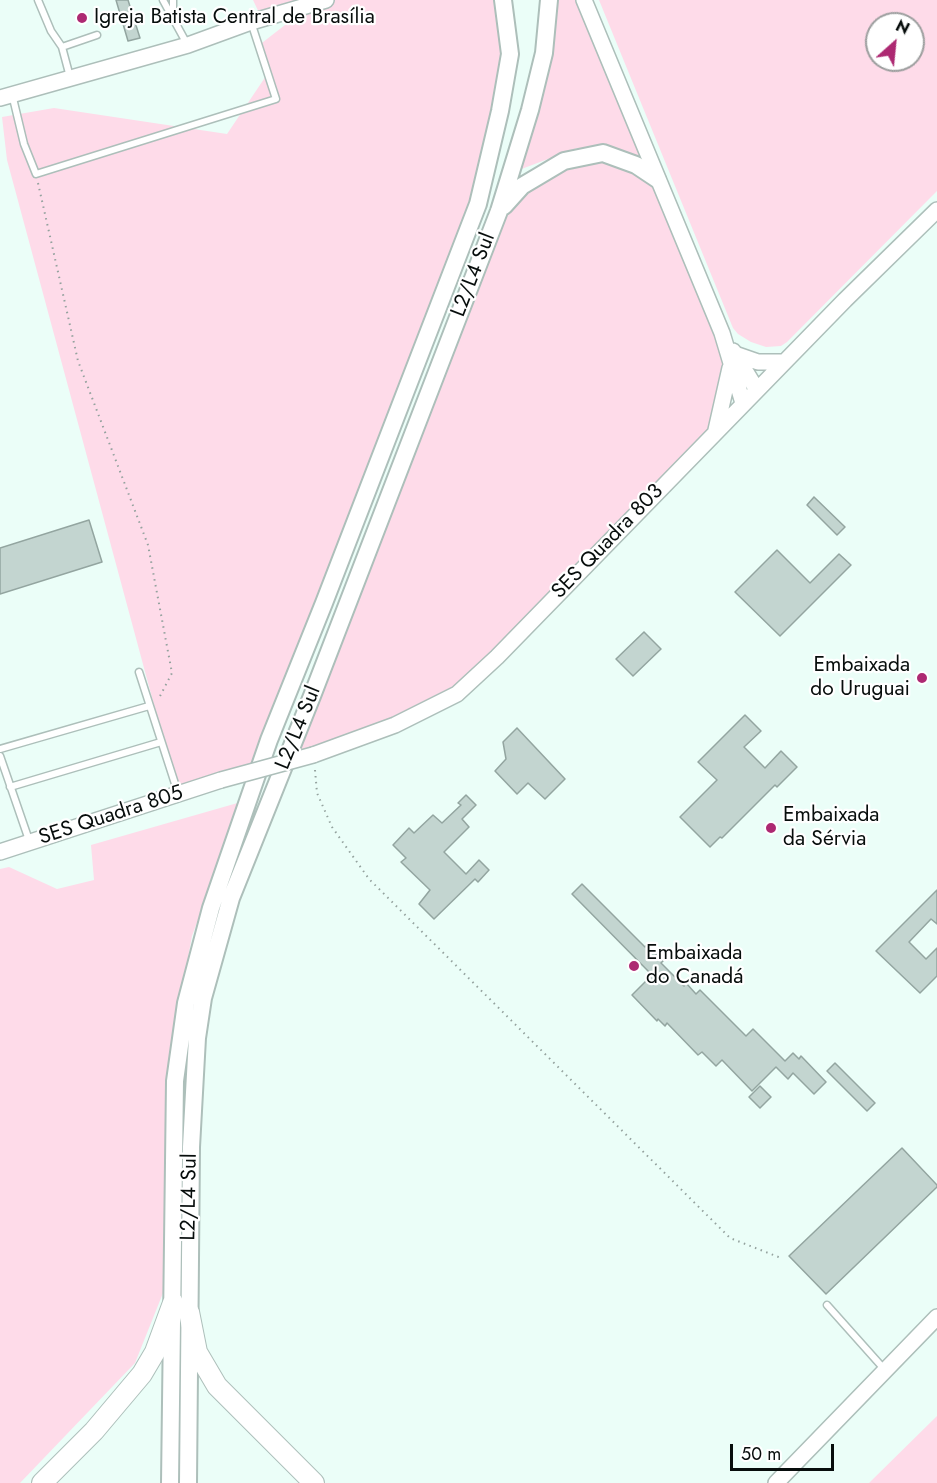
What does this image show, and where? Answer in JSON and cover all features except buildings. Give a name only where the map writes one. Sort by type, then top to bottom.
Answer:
[{"type":"highway","points":[[42,1483],[94,1431],[142,1374],[181,1307]]},
{"type":"highway","points":[[181,1307],[197,1352],[217,1386],[314,1483]]},
{"type":"main road","name":"L2/L4 Sul","points":[[188,1483],[175,1081],[185,1012],[199,948],[211,908],[269,740],[478,204],[500,111],[510,54],[503,0]]},
{"type":"main road","name":"L2/L4 Sul","points":[[170,1483],[194,1082],[203,998],[231,898],[321,674],[499,211],[530,110],[544,53],[549,0]]},
{"type":"main road","points":[[499,211],[522,186],[564,161],[603,153],[636,165],[657,179]]},
{"type":"street","points":[[6,96],[188,45],[252,22],[326,0]]},
{"type":"street","points":[[584,0],[733,358],[743,403]]},
{"type":"street","name":"SES Quadra 803","points":[[221,780],[313,755],[395,725],[457,694],[497,657],[743,403],[937,210]]},
{"type":"street","points":[[733,358],[758,362],[784,362]]},
{"type":"street","points":[[733,358],[757,390]]},
{"type":"street","points":[[715,432],[733,358]]},
{"type":"street","name":"SES Quadra 805","points":[[0,852],[221,780]]},
{"type":"street","points":[[776,1483],[937,1317]]},
{"type":"lane","points":[[38,0],[51,31],[62,47],[70,78]]},
{"type":"lane","points":[[163,0],[188,45]]},
{"type":"lane","points":[[173,0],[173,18]]},
{"type":"lane","points":[[6,96],[36,174],[276,99],[252,22]]},
{"type":"lane","points":[[62,47],[97,35]]},
{"type":"lane","points":[[138,672],[178,794]]},
{"type":"lane","points":[[0,749],[149,706]]},
{"type":"lane","points":[[10,787],[161,742]]},
{"type":"lane","points":[[0,756],[30,843]]},
{"type":"lane","points":[[827,1305],[885,1370]]},
{"type":"path","points":[[36,174],[78,361],[148,545],[172,673],[155,705],[149,706]]},
{"type":"path","points":[[313,755],[317,793],[332,827],[369,879],[730,1238],[781,1258]]},
{"type":"shaded area","points":[[253,0],[503,0],[510,54],[478,204],[260,765],[178,794],[7,160],[2,117],[54,108],[227,134],[268,73],[258,46],[312,4],[262,19]]},
{"type":"shaded area","points":[[549,0],[584,0],[731,363],[715,433],[457,694],[313,755],[290,750],[499,211],[522,186],[602,153],[577,148],[511,173]]},
{"type":"shaded area","points":[[599,0],[937,0],[937,191],[787,342],[781,346],[766,347],[738,334],[733,328]]},
{"type":"shaded area","points":[[241,802],[192,936],[169,1061],[163,1293],[135,1363],[20,1483],[0,1483],[0,869],[9,867],[57,889],[94,880],[91,845]]},
{"type":"shaded area","points":[[937,1416],[937,1483],[869,1483]]},
{"type":"place","name":"Igreja Batista Central de Brasília","points":[[82,18]]},
{"type":"place","name":"Embaixada do Uruguai","points":[[922,678]]},
{"type":"place","name":"Embaixada da Sérvia","points":[[771,828]]},
{"type":"place","name":"Embaixada do Canadá","points":[[634,966]]}]
